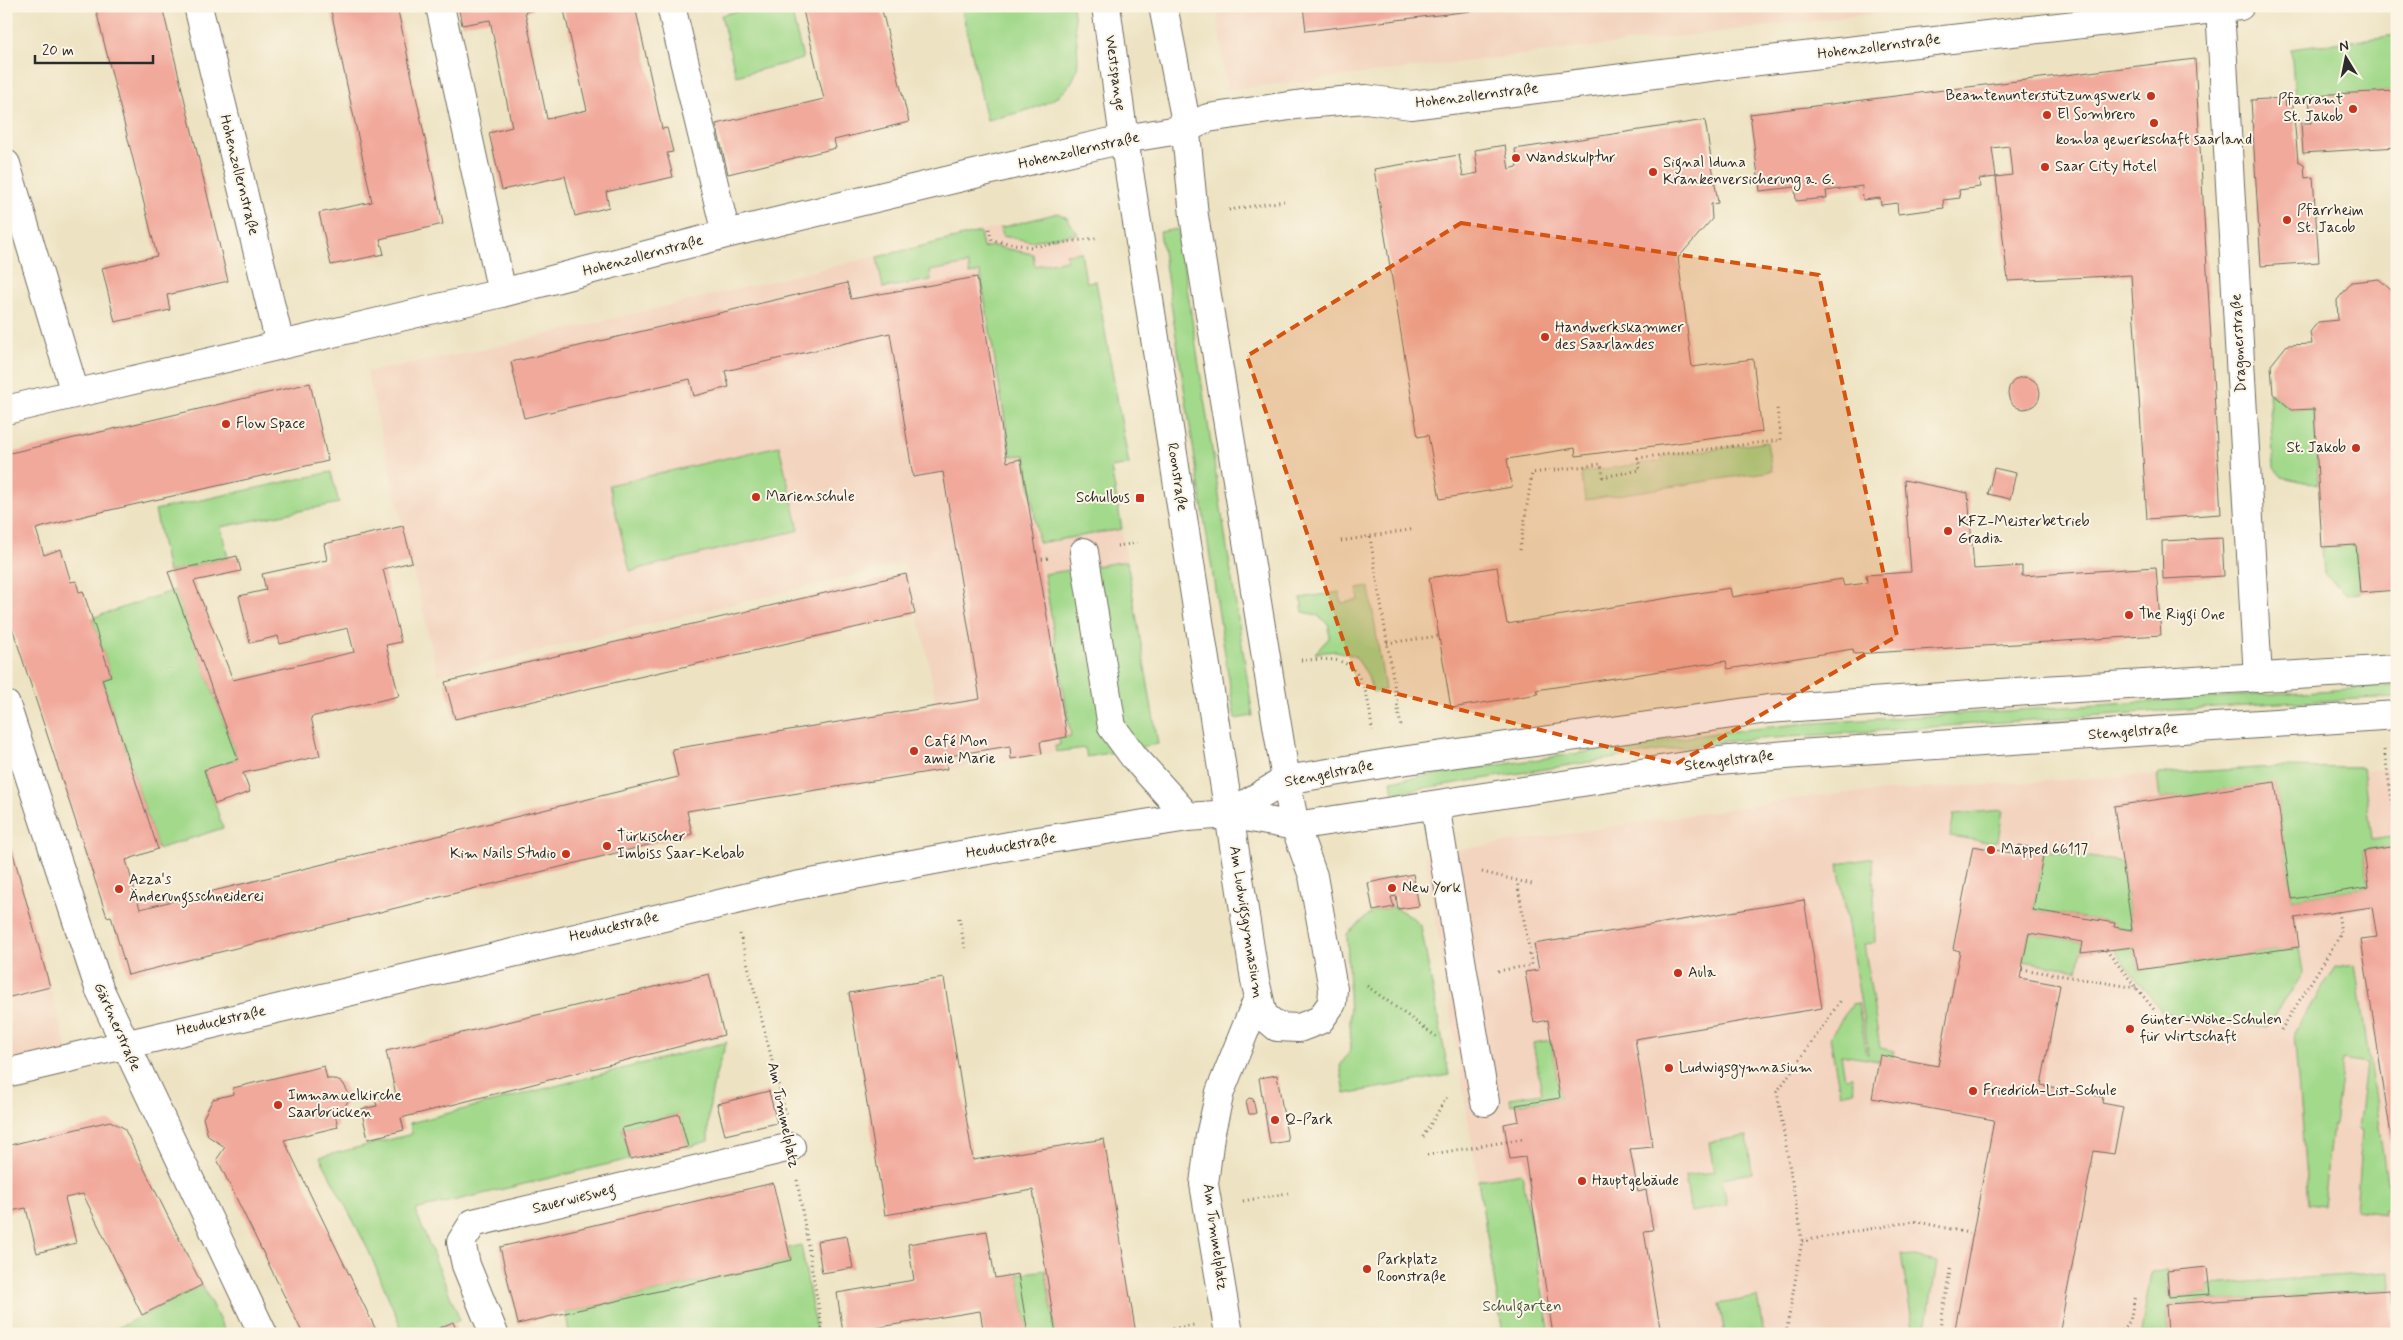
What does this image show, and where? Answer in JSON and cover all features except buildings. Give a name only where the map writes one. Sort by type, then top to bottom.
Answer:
[{"type":"street","name":"Hohenzollernstraße","points":[[198,6],[280,344]]},
{"type":"street","points":[[440,6],[502,293]]},
{"type":"street","points":[[671,6],[726,234]]},
{"type":"street","name":"Westspange","points":[[1106,6],[1124,139]]},
{"type":"street","points":[[1162,6],[1182,104],[1197,236],[1286,780]]},
{"type":"street","name":"Hohenzollernstraße","points":[[6,410],[502,293],[726,234],[1124,139],[1185,129],[1208,118],[1303,104],[1366,99],[1411,105],[1724,65],[2230,7]]},
{"type":"street","name":"Dragonerstraße","points":[[2230,7],[2234,255],[2258,678]]},
{"type":"street","name":"Roonstraße","points":[[1124,139],[1229,814]]},
{"type":"street","points":[[6,164],[75,393]]},
{"type":"street","points":[[1084,552],[1112,727],[1134,758],[1188,817]]},
{"type":"street","name":"Stengelstraße","points":[[1229,814],[1286,780],[1394,762],[1768,709],[2043,690],[2397,669]]},
{"type":"street","name":"Gärtnerstraße","points":[[6,706],[99,988],[263,1334]]},
{"type":"street","name":"Stengelstraße","points":[[1229,814],[1295,826],[1739,759],[2397,715]]},
{"type":"street","name":"Am Ludwigsgymnasium","points":[[1229,814],[1258,998],[1263,1015],[1277,1028],[1299,1028],[1320,1020],[1332,1003],[1331,974],[1313,876],[1295,826],[1286,780]]},
{"type":"street","points":[[1435,804],[1485,1102]]},
{"type":"street","name":"Heuduckstraße","points":[[6,1073],[732,899],[831,878],[1188,817],[1229,814]]},
{"type":"street","name":"Am Tummelplatz","points":[[1228,1327],[1204,1184],[1210,1136],[1220,1092],[1258,998]]},
{"type":"street","name":"Sauerwiesweg","points":[[494,1334],[466,1265],[461,1242],[473,1224],[791,1147]]},
{"type":"path","points":[[1223,211],[1284,201]]},
{"type":"path","points":[[989,229],[992,240],[1031,247],[1096,238]]},
{"type":"path","points":[[1520,550],[1532,473],[1601,464],[1602,477],[1640,470],[1638,458],[1782,440],[1777,408]]},
{"type":"path","points":[[1341,541],[1415,529]]},
{"type":"path","points":[[1370,537],[1401,730]]},
{"type":"path","points":[[1387,643],[1439,636]]},
{"type":"path","points":[[1296,659],[1338,661],[1351,666],[1360,677],[1370,710],[1372,734]]},
{"type":"path","points":[[2384,745],[2397,830]]},
{"type":"path","points":[[1472,870],[1532,884]]},
{"type":"path","points":[[1464,976],[1532,965],[1518,881]]},
{"type":"path","name":"Am Tummelplatz","points":[[732,899],[787,1117],[823,1334]]},
{"type":"path","points":[[2281,1030],[2341,934],[2338,911]]},
{"type":"path","points":[[960,918],[965,948]]},
{"type":"path","points":[[2106,950],[2156,1012]]},
{"type":"path","points":[[2022,969],[2137,988]]},
{"type":"path","points":[[1331,974],[1360,982],[1444,1042]]},
{"type":"path","points":[[1786,1334],[1802,1241],[1777,1092],[1841,1000]]},
{"type":"path","points":[[1423,1137],[1450,1091]]},
{"type":"path","points":[[1427,1155],[1522,1139]]},
{"type":"path","points":[[1208,1207],[1288,1193]]},
{"type":"path","points":[[1802,1241],[1914,1221],[1973,1234]]},
{"type":"path","points":[[1939,1334],[1951,1265]]},
{"type":"path","points":[[2118,1334],[2130,1321],[2135,1295]]},
{"type":"path","points":[[1138,1334],[1228,1327]]},
{"type":"highlighted area","points":[[1461,223],[1819,275],[1897,636],[1676,764],[1358,684],[1247,356]]},
{"type":"shaded area","points":[[1217,6],[1939,6],[1226,90]]},
{"type":"shaded area","name":"Marienschule","points":[[1058,213],[1067,218],[1078,234],[1086,282],[1096,281],[1129,465],[1111,468],[1158,744],[1087,757],[1085,748],[947,769],[927,653],[904,563],[438,675],[367,372],[482,350]]},
{"type":"shaded area","points":[[2274,767],[2397,770],[2397,1334],[1503,1334],[1425,855],[1822,795]]},
{"type":"shaded area","points":[[6,825],[69,1057],[6,1073]]},
{"type":"green space","points":[[760,6],[790,6],[803,59],[736,76],[721,15]]},
{"type":"green space","points":[[961,6],[1073,6],[1078,63],[1072,82],[1053,100],[1040,106],[987,120]]},
{"type":"green space","points":[[2397,35],[2397,91],[2295,97],[2291,49]]},
{"type":"green space","points":[[1058,213],[1067,218],[1078,234],[1030,241],[1002,236],[1000,228]]},
{"type":"green space","points":[[1178,229],[1253,716],[1235,719],[1160,232]]},
{"type":"green space","points":[[980,232],[983,248],[993,246],[1033,254],[1035,266],[1067,260],[1066,254],[1081,252],[1086,282],[1096,281],[1129,465],[1111,468],[1122,529],[1039,543],[1025,455],[1011,456],[980,272],[970,274],[968,264],[930,271],[931,280],[883,288],[877,257]]},
{"type":"green space","points":[[2269,394],[2273,394],[2292,410],[2314,409],[2318,485],[2282,477],[2274,468]]},
{"type":"green space","points":[[1767,442],[1772,471],[1585,500],[1581,472],[1662,461],[1662,456]]},
{"type":"green space","points":[[779,446],[799,530],[630,571],[609,485]]},
{"type":"green space","points":[[331,472],[339,503],[221,527],[228,558],[168,572],[155,510]]},
{"type":"green space","points":[[2356,545],[2360,593],[2347,594],[2324,574],[2322,547]]},
{"type":"green space","points":[[1127,561],[1158,744],[1087,757],[1085,748],[1056,752],[1055,746],[1060,745],[1059,738],[1071,736],[1044,574]]},
{"type":"green space","points":[[1369,587],[1385,690],[1373,692],[1367,674],[1355,656],[1336,651],[1315,653],[1329,638],[1329,625],[1317,615],[1303,612],[1301,598],[1339,592],[1342,603],[1359,600],[1357,589]]},
{"type":"green space","points":[[175,590],[238,759],[204,771],[223,828],[158,849],[102,679],[111,676],[92,618]]},
{"type":"green space","points":[[2397,686],[2397,697],[2261,704],[1717,742],[1393,793],[1391,781],[1715,733],[1799,724]]},
{"type":"green space","points":[[2274,767],[2363,768],[2372,839],[2397,835],[2397,846],[2364,851],[2369,887],[2292,899],[2275,783],[2160,799],[2157,774]]},
{"type":"green space","points":[[2003,810],[1998,841],[1987,842],[1950,836],[1954,814]]},
{"type":"green space","points":[[2044,850],[2122,862],[2132,930],[2114,927],[2114,923],[2033,910]]},
{"type":"green space","points":[[1873,858],[1875,943],[1864,944],[1880,1048],[1894,1051],[1892,1058],[1879,1061],[1841,1055],[1845,1078],[1852,1077],[1854,1091],[1840,1094],[1830,1037],[1852,1004],[1858,1003],[1867,1054],[1869,1054],[1838,864]]},
{"type":"green space","points":[[1394,907],[1412,917],[1421,927],[1449,1075],[1345,1094],[1340,1066],[1351,1049],[1347,934],[1373,911]]},
{"type":"green space","points":[[2029,933],[2083,942],[2078,970],[2023,961]]},
{"type":"green space","points":[[2134,947],[2138,970],[2299,947],[2303,973],[2267,1028],[2163,1013],[2113,949]]},
{"type":"green space","points":[[2355,964],[2391,1209],[2383,1210],[2384,1214],[2356,1210],[2362,1131],[2358,1130],[2366,1064],[2343,1060],[2335,1125],[2332,1125],[2323,1206],[2308,1204],[2294,1032],[2335,967]]},
{"type":"green space","points":[[1551,1040],[1560,1098],[1511,1105],[1510,1098],[1542,1093],[1533,1043]]},
{"type":"green space","points":[[727,1042],[712,1090],[708,1141],[688,1147],[678,1114],[622,1128],[630,1159],[415,1210],[460,1320],[426,1334],[404,1334],[367,1247],[320,1157],[412,1134],[410,1123]]},
{"type":"green space","points":[[1747,1136],[1752,1173],[1722,1178],[1727,1205],[1691,1212],[1685,1176],[1714,1172],[1709,1142]]},
{"type":"green space","name":"Schulgarten","points":[[1522,1173],[1550,1334],[1503,1334],[1478,1180]]},
{"type":"green space","points":[[801,1245],[817,1334],[569,1334],[566,1313],[791,1260],[788,1248]]},
{"type":"green space","points":[[1901,1254],[1937,1262],[1925,1334],[1914,1334]]},
{"type":"green space","points":[[1045,1270],[1056,1334],[1028,1334],[1018,1274]]},
{"type":"green space","points":[[2167,1271],[2169,1297],[2209,1294],[2209,1285],[2389,1272],[2390,1290],[2166,1304],[2168,1334],[2141,1334],[2151,1272]]},
{"type":"green space","points":[[202,1285],[225,1331],[219,1334],[106,1334]]},
{"type":"green space","points":[[1757,1297],[1764,1334],[1725,1334],[1719,1304]]},
{"type":"place","name":"Beamtenunterstützungswerk","points":[[2151,96]]},
{"type":"place","name":"Pfarramt St. Jakob","points":[[2353,109]]},
{"type":"place","name":"El Sombrero","points":[[2047,115]]},
{"type":"place","name":"komba gewerkschaft saarland","points":[[2154,123]]},
{"type":"place","name":"Wandskulptur","points":[[1516,158]]},
{"type":"place","name":"Saar City Hotel","points":[[2045,167]]},
{"type":"place","name":"Signal Iduna Krankenversicherung a. G.","points":[[1653,172]]},
{"type":"place","name":"Pfarrheim St. Jacob","points":[[2287,220]]},
{"type":"place","name":"Handwerkskammer des Saarlandes","points":[[1545,337]]},
{"type":"place","name":"Flow Space","points":[[226,424]]},
{"type":"place","name":"St. Jakob","points":[[2356,448]]},
{"type":"place","name":"Marienschule","points":[[756,497]]},
{"type":"place","name":"Schulbus","points":[[1140,498]]},
{"type":"place","name":"KFZ-Meisterbetrieb Gradia","points":[[1948,531]]},
{"type":"place","name":"The Riggi One","points":[[2129,615]]},
{"type":"place","name":"Café Mon amie Marie","points":[[914,751]]},
{"type":"place","name":"Türkischer Imbiss Saar-Kebab","points":[[607,846]]},
{"type":"place","name":"Mapped 66117","points":[[1991,850]]},
{"type":"place","name":"Kim Nails Studio","points":[[566,854]]},
{"type":"place","name":"New York","points":[[1392,888]]},
{"type":"place","name":"Azza's Änderungsschneiderei","points":[[119,889]]},
{"type":"place","name":"Aula","points":[[1678,973]]},
{"type":"place","name":"Günter-Wöhe-Schulen für Wirtschaft","points":[[2130,1029]]},
{"type":"place","name":"Ludwigsgymnasium","points":[[1669,1068]]},
{"type":"place","name":"Friedrich-List-Schule","points":[[1973,1091]]},
{"type":"place","name":"Immanuelkirche Saarbrücken","points":[[278,1105]]},
{"type":"place","name":"Q-Park","points":[[1275,1120]]},
{"type":"place","name":"Hauptgebäude","points":[[1582,1181]]},
{"type":"place","name":"Parkplatz Roonstraße","points":[[1367,1269]]}]
